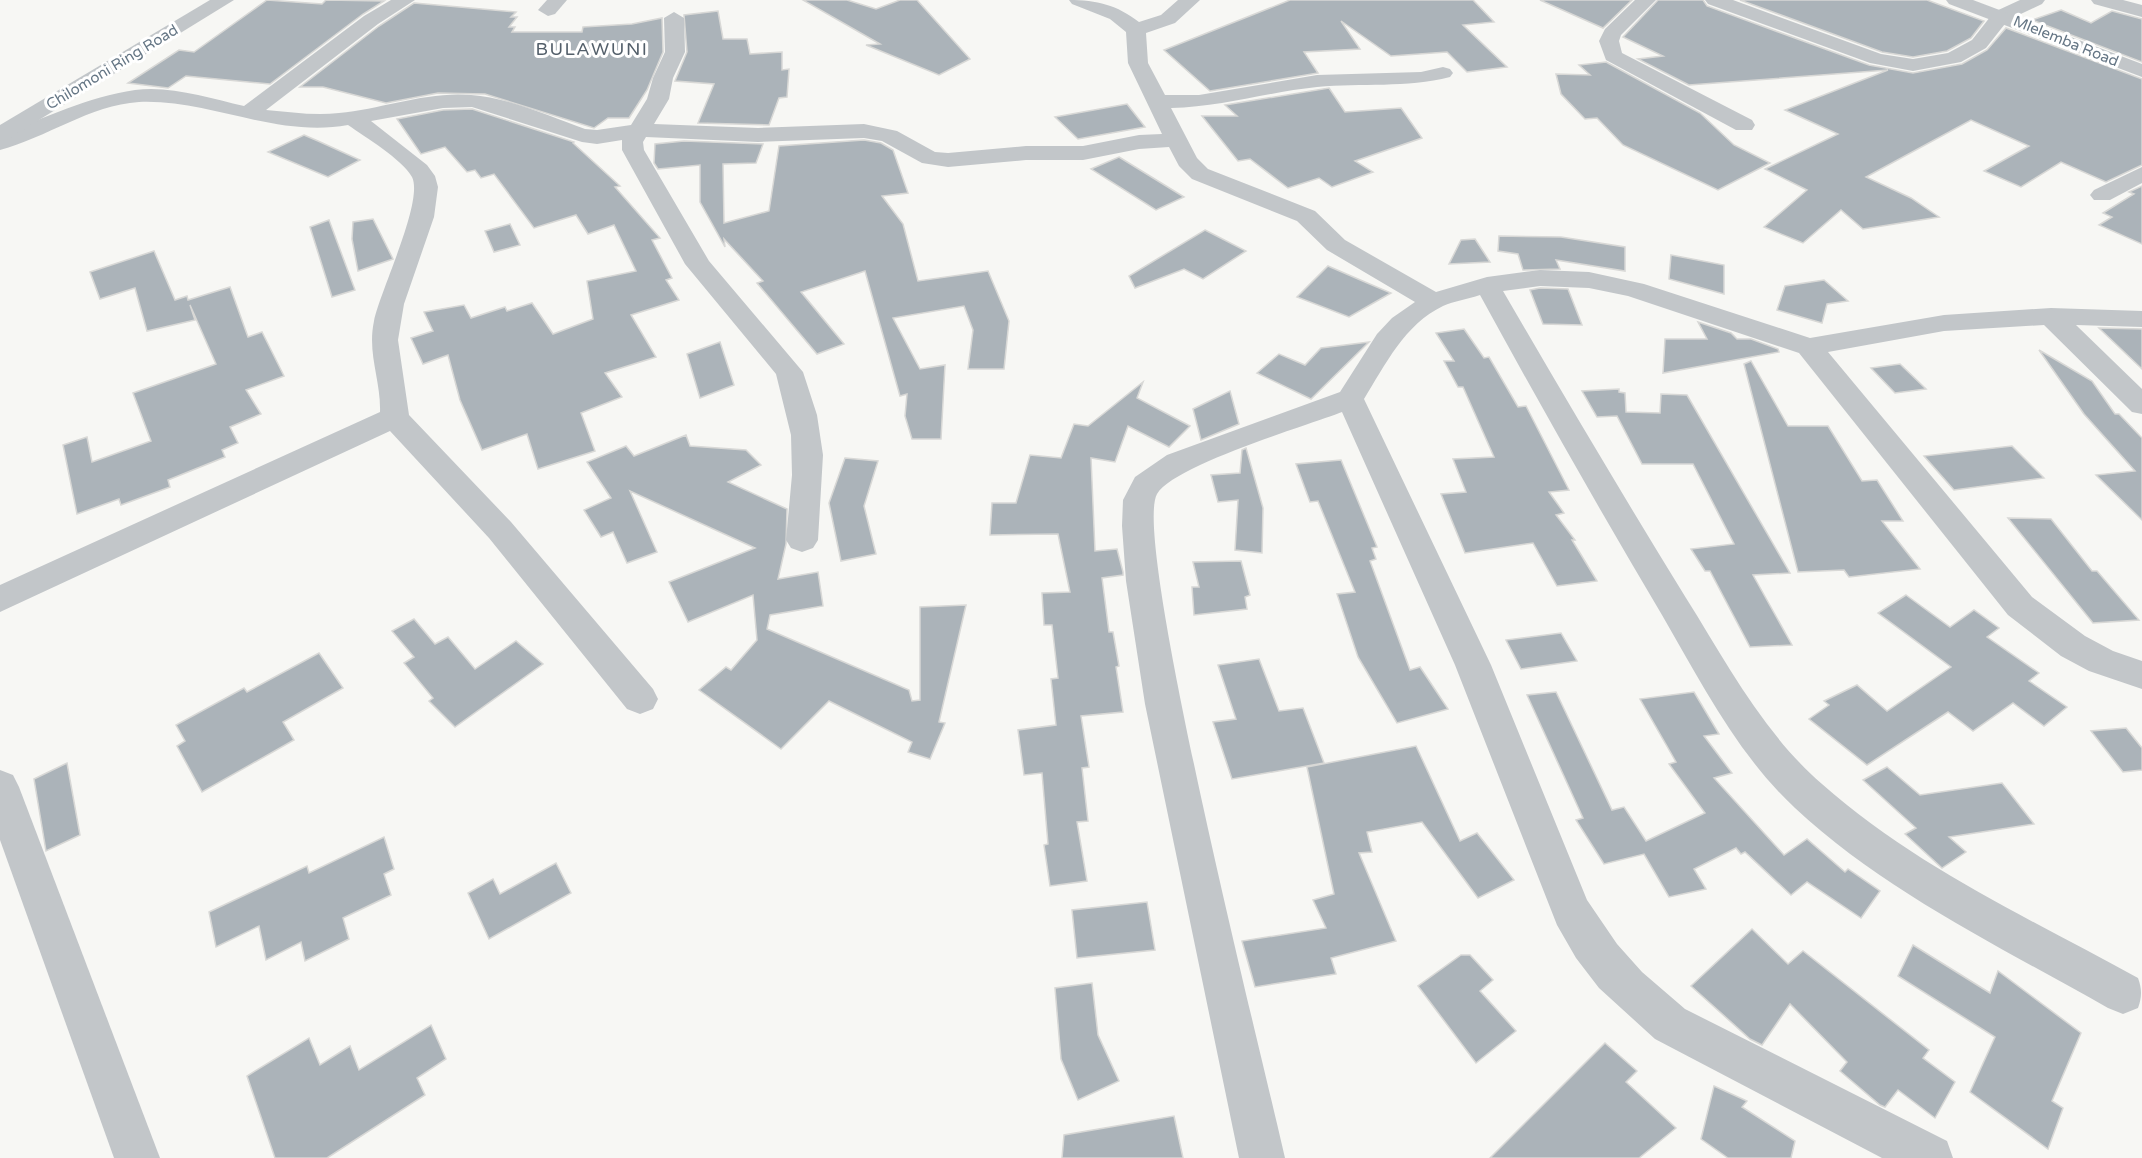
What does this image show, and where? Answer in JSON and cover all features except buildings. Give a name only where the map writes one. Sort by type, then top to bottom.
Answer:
[{"type":"street","name":"Chilomoni Ring Road","points":[[0,134],[224,0]]},
{"type":"street","points":[[248,113],[371,20],[405,0]]},
{"type":"street","points":[[1079,0],[1117,15],[1136,30]]},
{"type":"street","points":[[1136,30],[1168,19],[1190,0]]},
{"type":"street","points":[[1646,0],[1612,33],[1609,41],[1613,56],[1744,125]]},
{"type":"street","points":[[1715,0],[1876,59],[1913,65],[1944,61],[1965,52],[1979,44],[2001,16],[2035,0]]},
{"type":"street","name":"Mlelemba Road","points":[[1956,0],[2142,71]]},
{"type":"street","points":[[2101,0],[2142,11]]},
{"type":"street","points":[[674,18],[675,52],[663,78],[658,99],[632,142],[636,159],[698,264],[774,351],[789,372],[797,389],[809,446],[801,540]]},
{"type":"street","points":[[1136,30],[1136,56],[1156,102],[1187,161],[1200,174],[1306,216],[1336,245],[1433,301]]},
{"type":"street","points":[[1156,102],[1199,101],[1317,81],[1421,78],[1443,73]]},
{"type":"street","points":[[0,142],[96,105],[136,96],[178,99],[248,113],[313,121],[352,118],[461,101],[508,110],[589,137],[641,130],[758,135],[864,130],[889,136],[930,158],[948,160],[1026,153],[1083,153],[1139,142],[1175,140]]},
{"type":"street","points":[[352,118],[419,170],[426,186],[426,199],[405,260],[384,341],[385,362],[395,400],[394,417],[500,530],[640,699]]},
{"type":"street","points":[[2102,195],[2142,174]]},
{"type":"street","points":[[1262,1158],[1163,704],[1141,563],[1139,500],[1146,484],[1178,462],[1350,399],[1387,340],[1433,301],[1487,285],[1540,278],[1589,280],[1646,294],[1809,347],[1944,323],[2051,316],[2142,319]]},
{"type":"street","points":[[1487,285],[1589,466],[1740,716],[1771,759],[1809,797],[1904,870],[2123,993]]},
{"type":"street","points":[[2051,316],[2142,405]]},
{"type":"street","points":[[1809,347],[2020,606],[2073,646],[2101,661],[2142,675]]},
{"type":"street","points":[[1350,399],[1473,665],[1571,911],[1586,939],[1611,971],[1642,1003],[1670,1024],[1930,1158]]},
{"type":"street","points":[[0,599],[394,417]]},
{"type":"street","points":[[0,787],[137,1158]]},
{"type":"district","name":"BULAWUNI","points":[[592,49]]}]
